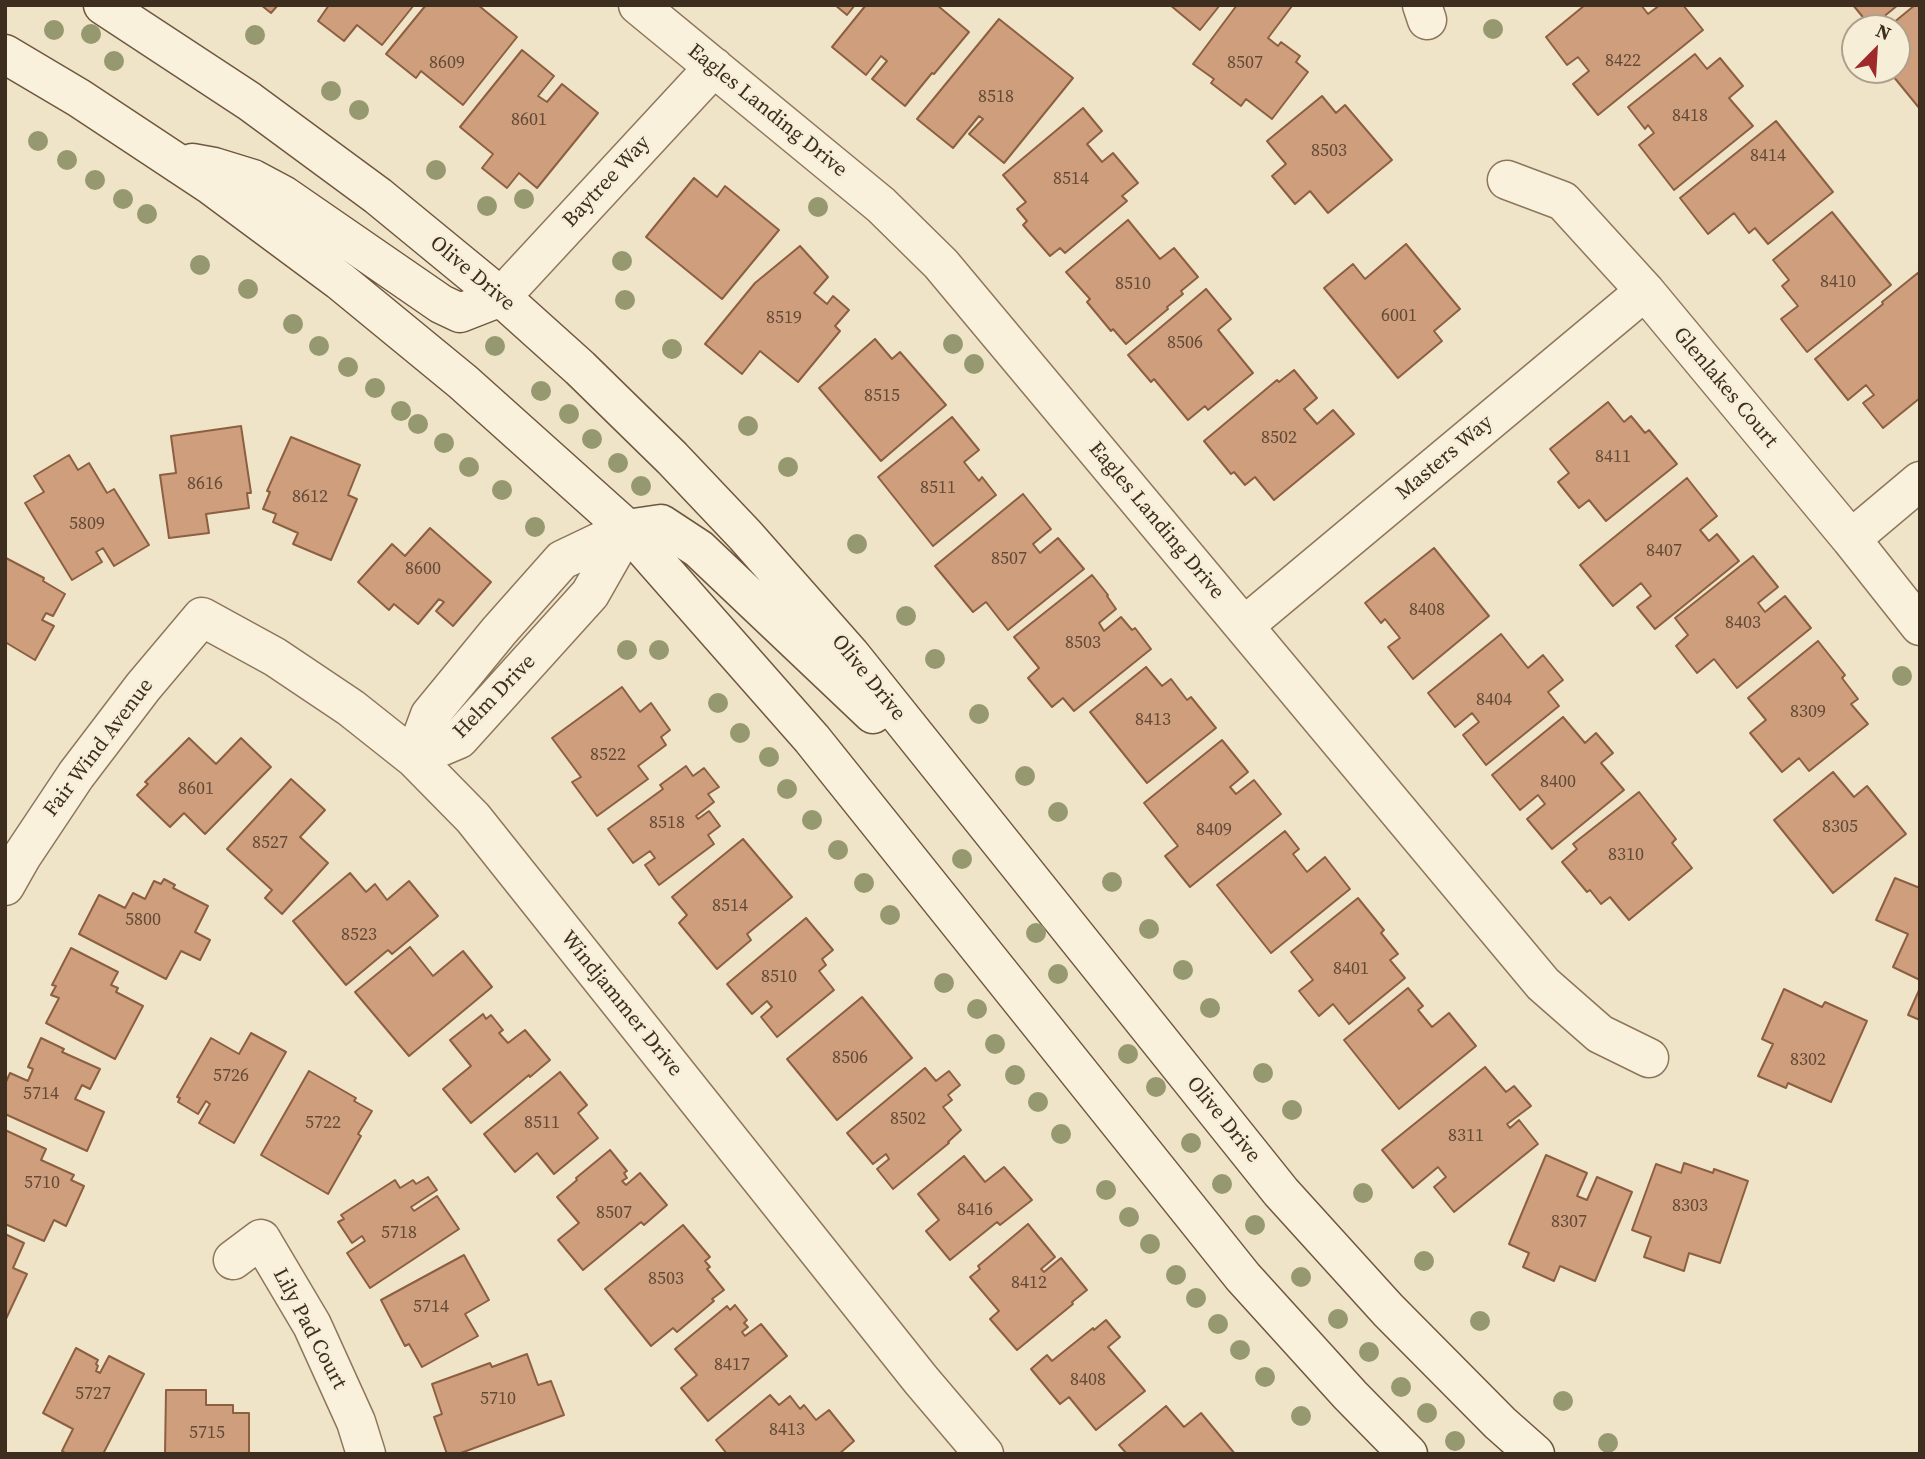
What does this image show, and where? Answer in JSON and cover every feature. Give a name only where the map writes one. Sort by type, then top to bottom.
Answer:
[{"type":"street","name":"Olive Drive","points":[[103,5],[250,101],[378,196],[501,297],[672,457],[850,654],[1281,1192],[1388,1310],[1500,1423],[1535,1454]]},
{"type":"street","name":"Eagles Landing Drive","points":[[638,5],[881,205],[941,264],[1543,984],[1600,1034],[1649,1058]]},
{"type":"street","points":[[5,54],[212,186],[340,281],[463,382],[627,529],[812,739],[1243,1277],[1350,1395],[1408,1454]]},
{"type":"street","name":"Baytree Way","points":[[501,297],[714,67]]},
{"type":"street","points":[[169,158],[214,167],[253,179],[283,195],[441,304],[460,313],[501,297]]},
{"type":"street","name":"Glenlakes Court","points":[[1507,180],[1563,201],[1645,291],[1920,626]]},
{"type":"street","name":"Masters Way","points":[[1244,626],[1645,291]]},
{"type":"street","points":[[1851,539],[1920,481]]},
{"type":"street","name":"Helm Drive","points":[[414,758],[430,715],[562,560],[627,529],[661,524],[699,549],[976,812]]},
{"type":"street","name":"Windjammer Drive","points":[[202,617],[286,664],[351,708],[414,758],[473,818],[921,1380],[984,1454]]},
{"type":"street","name":"Fair Wind Avenue","points":[[11,863],[143,687],[202,617]]},
{"type":"street","name":"Lily Pad Court","points":[[233,1260],[261,1239],[312,1325],[356,1422],[366,1454]]},
{"type":"building","points":[[261,5],[278,5],[271,13]]},
{"type":"building","points":[[329,5],[414,5],[382,45],[357,25],[344,41],[318,21]]},
{"type":"building","points":[[426,5],[478,5],[517,37],[463,105],[421,71],[416,78],[386,54]]},
{"type":"building","points":[[835,5],[855,5],[847,15]]},
{"type":"building","points":[[866,5],[937,5],[969,32],[905,106],[872,79],[887,61],[881,56],[866,75],[832,47]]},
{"type":"building","points":[[1170,5],[1220,5],[1200,30]]},
{"type":"building","points":[[1237,5],[1292,6],[1268,38],[1278,46],[1281,42],[1300,56],[1296,62],[1308,72],[1272,119],[1246,99],[1241,106],[1211,83],[1214,79],[1193,64]]},
{"type":"building","points":[[1585,5],[1641,5],[1648,14],[1660,5],[1683,5],[1703,30],[1598,115],[1573,84],[1589,71],[1578,57],[1567,65],[1546,37]]},
{"type":"building","points":[[1853,5],[1898,5],[1887,14],[1860,14]]},
{"type":"building","points":[[1915,5],[1920,5],[1920,109],[1900,84],[1911,84],[1911,14],[1904,14]]},
{"type":"building","points":[[999,19],[1073,78],[1004,163],[969,134],[983,119],[979,116],[953,148],[917,119]]},
{"type":"building","points":[[522,50],[554,76],[538,96],[547,102],[562,84],[598,113],[537,188],[519,173],[507,188],[482,168],[493,154],[460,127]]},
{"type":"building","points":[[1695,54],[1707,69],[1720,58],[1743,86],[1729,98],[1753,126],[1674,190],[1639,145],[1654,133],[1648,125],[1645,129],[1628,107]]},
{"type":"building","points":[[1322,96],[1336,113],[1345,105],[1392,160],[1328,213],[1310,191],[1295,204],[1272,176],[1286,164],[1267,141]]},
{"type":"building","points":[[1083,108],[1102,131],[1087,144],[1102,162],[1113,153],[1138,183],[1122,196],[1127,201],[1065,253],[1060,248],[1050,256],[1023,225],[1027,221],[1017,209],[1026,202],[1003,175]]},
{"type":"building","points":[[1776,121],[1833,192],[1768,244],[1755,228],[1749,233],[1734,213],[1708,234],[1680,198]]},
{"type":"building","points":[[694,178],[717,197],[725,186],[779,230],[722,299],[646,237]]},
{"type":"building","points":[[1832,212],[1891,285],[1807,352],[1781,319],[1798,306],[1782,286],[1789,280],[1773,260]]},
{"type":"building","points":[[1128,220],[1160,259],[1174,248],[1198,277],[1181,291],[1183,294],[1167,307],[1168,309],[1126,344],[1113,329],[1111,331],[1087,302],[1090,299],[1066,272]]},
{"type":"building","points":[[1406,244],[1460,309],[1434,331],[1442,341],[1398,378],[1324,288],[1353,264],[1365,279]]},
{"type":"building","points":[[800,246],[828,277],[814,293],[827,304],[833,296],[849,310],[835,326],[840,331],[798,382],[760,351],[742,374],[705,344],[755,283]]},
{"type":"building","points":[[1919,272],[1920,398],[1883,428],[1863,403],[1874,395],[1866,385],[1848,400],[1815,359]]},
{"type":"building","points":[[1206,289],[1231,319],[1218,330],[1253,373],[1208,410],[1205,406],[1188,420],[1154,379],[1151,382],[1128,355]]},
{"type":"building","points":[[875,339],[892,359],[900,352],[946,405],[881,461],[819,388]]},
{"type":"building","points":[[1294,370],[1317,398],[1304,409],[1317,424],[1333,410],[1354,434],[1274,500],[1255,477],[1245,485],[1234,472],[1231,474],[1204,441],[1277,380],[1279,382]]},
{"type":"building","points":[[1608,402],[1624,422],[1631,416],[1645,433],[1649,430],[1677,464],[1606,521],[1589,500],[1579,508],[1558,482],[1569,473],[1550,449]]},
{"type":"building","points":[[952,417],[979,450],[964,462],[979,481],[982,477],[996,495],[933,546],[878,477]]},
{"type":"building","points":[[241,426],[251,493],[247,493],[249,508],[206,514],[209,533],[169,538],[160,475],[176,473],[171,436]]},
{"type":"building","points":[[291,437],[360,465],[348,495],[357,499],[331,560],[293,544],[298,533],[273,522],[276,514],[263,509],[270,492],[267,491]]},
{"type":"building","points":[[69,455],[78,470],[89,463],[107,493],[114,489],[149,545],[114,566],[103,548],[96,552],[102,562],[72,580],[25,503],[44,492],[34,476]]},
{"type":"building","points":[[1687,478],[1717,516],[1700,530],[1709,541],[1717,534],[1739,561],[1655,629],[1637,607],[1651,596],[1641,583],[1613,606],[1580,565]]},
{"type":"building","points":[[1023,494],[1051,529],[1033,544],[1040,553],[1058,538],[1084,569],[1008,630],[986,602],[973,612],[935,566]]},
{"type":"building","points":[[430,528],[491,582],[453,626],[436,611],[444,602],[439,599],[418,624],[394,604],[389,610],[358,582],[392,544],[405,556]]},
{"type":"building","points":[[1434,548],[1489,616],[1413,679],[1388,647],[1400,638],[1385,619],[1381,623],[1365,603]]},
{"type":"building","points":[[1753,556],[1778,587],[1758,603],[1765,612],[1785,596],[1811,628],[1737,688],[1714,659],[1697,673],[1676,646],[1688,635],[1675,618]]},
{"type":"building","points":[[6,558],[44,578],[43,581],[65,594],[53,616],[46,613],[42,620],[54,626],[35,660],[5,642]]},
{"type":"building","points":[[1092,575],[1116,609],[1099,623],[1104,631],[1121,617],[1132,630],[1135,628],[1151,649],[1074,711],[1063,698],[1052,707],[1028,678],[1039,668],[1014,637]]},
{"type":"building","points":[[1501,634],[1528,668],[1543,655],[1563,680],[1548,692],[1559,706],[1486,765],[1463,735],[1479,722],[1472,713],[1455,727],[1428,693]]},
{"type":"building","points":[[1818,641],[1845,675],[1842,678],[1858,699],[1851,704],[1868,724],[1809,771],[1799,758],[1782,772],[1750,733],[1766,720],[1748,698]]},
{"type":"building","points":[[1146,667],[1162,686],[1171,679],[1187,700],[1191,697],[1216,728],[1147,783],[1090,712]]},
{"type":"building","points":[[622,687],[640,712],[651,703],[670,730],[661,737],[666,745],[638,766],[648,779],[597,816],[572,782],[581,777],[552,738]]},
{"type":"building","points":[[1563,717],[1585,743],[1596,733],[1613,753],[1601,763],[1624,790],[1552,849],[1527,819],[1545,804],[1538,795],[1520,810],[1492,775]]},
{"type":"building","points":[[189,738],[216,764],[241,738],[271,767],[205,834],[184,813],[170,827],[137,795],[148,784],[145,782]]},
{"type":"building","points":[[1222,740],[1248,772],[1230,787],[1236,794],[1254,780],[1281,814],[1190,887],[1165,856],[1178,846],[1144,803]]},
{"type":"building","points":[[686,766],[693,776],[704,768],[719,787],[708,794],[714,802],[696,816],[698,819],[709,811],[720,826],[708,835],[714,844],[659,885],[645,865],[655,858],[650,851],[633,863],[608,829],[663,789],[660,785]]},
{"type":"building","points":[[1833,772],[1854,797],[1867,786],[1906,834],[1833,893],[1774,820]]},
{"type":"building","points":[[291,779],[325,810],[300,837],[328,863],[282,914],[265,898],[272,890],[227,849]]},
{"type":"building","points":[[1639,792],[1676,839],[1672,843],[1692,868],[1629,920],[1610,897],[1601,904],[1590,890],[1587,892],[1562,862],[1577,849],[1573,844]]},
{"type":"building","points":[[1285,831],[1299,849],[1293,854],[1307,872],[1325,857],[1350,889],[1271,953],[1217,885]]},
{"type":"building","points":[[743,839],[792,897],[747,934],[751,940],[717,969],[679,923],[687,915],[672,897]]},
{"type":"building","points":[[350,873],[366,892],[375,884],[387,900],[409,881],[438,916],[392,954],[388,950],[346,985],[293,921]]},
{"type":"building","points":[[1895,878],[1920,888],[1920,980],[1893,967],[1908,934],[1876,920]]},
{"type":"building","points":[[164,879],[175,885],[173,888],[208,906],[195,932],[210,940],[200,960],[181,951],[166,979],[79,934],[99,895],[125,908],[133,893],[145,899],[154,881],[161,884]]},
{"type":"building","points":[[1358,898],[1384,930],[1381,933],[1398,954],[1390,960],[1405,978],[1349,1024],[1333,1004],[1319,1016],[1299,991],[1313,980],[1291,952]]},
{"type":"building","points":[[806,918],[833,950],[822,959],[826,965],[819,971],[834,990],[777,1037],[761,1017],[772,1007],[767,1001],[752,1014],[727,984]]},
{"type":"building","points":[[410,947],[433,976],[463,951],[492,987],[409,1056],[355,992]]},
{"type":"building","points":[[71,948],[118,972],[111,985],[118,988],[116,992],[143,1006],[115,1059],[46,1023],[59,998],[51,995],[56,986],[52,985]]},
{"type":"building","points":[[1408,988],[1423,1006],[1418,1010],[1432,1027],[1449,1013],[1476,1046],[1399,1109],[1344,1040]]},
{"type":"building","points":[[1920,988],[1920,1020],[1908,1015]]},
{"type":"building","points":[[1784,989],[1822,1007],[1825,1002],[1867,1021],[1831,1102],[1788,1083],[1786,1088],[1758,1076],[1773,1044],[1762,1039]]},
{"type":"building","points":[[862,997],[912,1058],[837,1120],[787,1059]]},
{"type":"building","points":[[483,1014],[486,1019],[491,1015],[503,1030],[499,1033],[508,1043],[525,1030],[550,1060],[471,1123],[443,1089],[471,1066],[450,1040]]},
{"type":"building","points":[[251,1033],[286,1052],[234,1143],[199,1123],[210,1104],[206,1101],[198,1114],[178,1102],[180,1098],[177,1097],[211,1038],[239,1054]]},
{"type":"building","points":[[41,1038],[64,1049],[62,1052],[100,1069],[90,1089],[82,1085],[75,1099],[104,1112],[87,1151],[5,1114],[5,1084],[10,1073],[28,1081],[33,1069],[28,1067]]},
{"type":"building","points":[[1485,1067],[1506,1092],[1514,1086],[1531,1106],[1507,1124],[1510,1128],[1519,1120],[1538,1144],[1454,1212],[1434,1187],[1446,1177],[1438,1167],[1413,1188],[1382,1150]]},
{"type":"building","points":[[925,1068],[936,1081],[949,1071],[960,1085],[948,1095],[952,1100],[943,1107],[961,1130],[893,1189],[877,1169],[889,1159],[886,1154],[873,1164],[847,1133]]},
{"type":"building","points":[[309,1071],[356,1098],[354,1101],[372,1111],[328,1194],[261,1155]]},
{"type":"building","points":[[560,1072],[587,1105],[578,1113],[598,1138],[554,1174],[537,1153],[515,1172],[484,1134]]},
{"type":"building","points":[[5,1130],[46,1149],[41,1160],[74,1175],[71,1180],[84,1186],[66,1226],[54,1220],[44,1241],[5,1224]]},
{"type":"building","points":[[610,1150],[627,1171],[624,1173],[627,1178],[622,1181],[626,1185],[640,1173],[667,1205],[644,1225],[641,1222],[583,1270],[558,1240],[579,1223],[557,1197]]},
{"type":"building","points":[[1546,1155],[1587,1173],[1577,1196],[1587,1200],[1597,1177],[1632,1192],[1595,1281],[1560,1266],[1554,1281],[1523,1267],[1529,1253],[1509,1244]]},
{"type":"building","points":[[964,1156],[985,1182],[1004,1167],[1032,1200],[1000,1225],[997,1222],[950,1260],[926,1231],[939,1220],[918,1194]]},
{"type":"building","points":[[1684,1163],[1713,1173],[1714,1169],[1748,1181],[1720,1263],[1689,1253],[1684,1271],[1644,1257],[1651,1237],[1632,1230],[1656,1164],[1681,1173]]},
{"type":"building","points":[[428,1177],[437,1190],[411,1207],[414,1211],[437,1196],[459,1229],[370,1288],[347,1253],[365,1241],[362,1236],[352,1243],[338,1222],[344,1219],[341,1215],[395,1180],[400,1188],[413,1180],[416,1184]]},
{"type":"building","points":[[1028,1224],[1055,1257],[1041,1269],[1044,1272],[1061,1258],[1087,1290],[1017,1350],[990,1319],[999,1311],[970,1277],[980,1269],[978,1266]]},
{"type":"building","points":[[683,1225],[710,1257],[705,1261],[710,1267],[707,1269],[724,1290],[677,1332],[673,1328],[651,1346],[605,1289]]},
{"type":"building","points":[[5,1234],[24,1243],[13,1268],[27,1274],[5,1321]]},
{"type":"building","points":[[464,1255],[489,1300],[465,1314],[478,1336],[422,1367],[409,1344],[405,1346],[381,1300]]},
{"type":"building","points":[[735,1305],[747,1320],[744,1323],[748,1327],[742,1332],[745,1336],[761,1324],[787,1356],[708,1421],[681,1388],[697,1375],[675,1349],[727,1306],[730,1310]]},
{"type":"building","points":[[1106,1320],[1120,1337],[1108,1347],[1145,1391],[1096,1430],[1069,1397],[1060,1404],[1031,1369],[1047,1355],[1052,1361]]},
{"type":"building","points":[[76,1348],[98,1360],[96,1371],[100,1373],[109,1356],[144,1374],[103,1454],[67,1454],[62,1451],[73,1429],[43,1413]]},
{"type":"building","points":[[527,1354],[538,1385],[551,1381],[564,1415],[458,1454],[447,1454],[434,1417],[442,1414],[432,1384],[490,1363],[492,1367]]},
{"type":"building","points":[[166,1390],[206,1390],[206,1405],[233,1405],[233,1413],[249,1413],[249,1454],[165,1454]]},
{"type":"building","points":[[770,1395],[779,1405],[790,1396],[800,1409],[804,1405],[816,1420],[829,1410],[854,1441],[839,1454],[727,1454],[716,1440]]},
{"type":"building","points":[[1166,1406],[1184,1427],[1201,1413],[1235,1454],[1127,1454],[1119,1445]]}]
